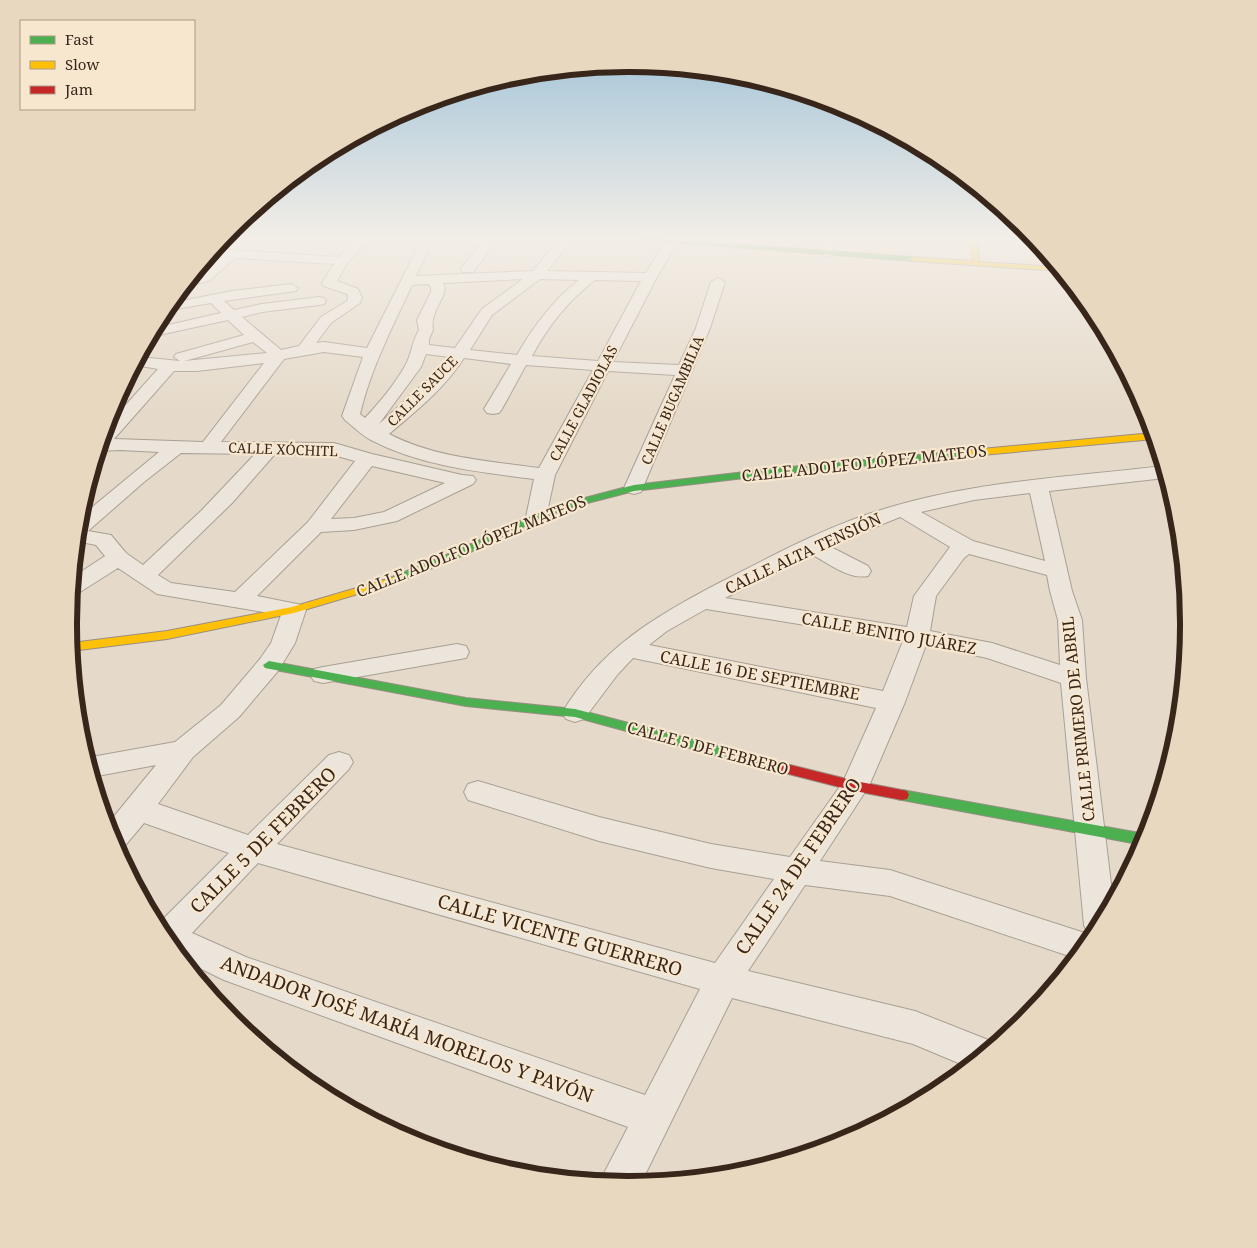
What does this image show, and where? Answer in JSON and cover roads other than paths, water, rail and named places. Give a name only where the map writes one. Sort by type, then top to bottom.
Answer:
[{"type":"street","points":[[179,306],[241,295]]},
{"type":"street","points":[[304,349],[326,320],[353,303],[354,295]]},
{"type":"street","points":[[334,449],[351,416],[356,394],[400,295]]},
{"type":"street","points":[[371,432],[407,376],[420,349],[421,339],[426,330],[424,320],[436,295]]},
{"type":"street","name":"CALLE SAUCE","points":[[371,432],[428,389],[461,353],[487,312],[510,295]]},
{"type":"street","points":[[493,409],[540,328],[569,295]]},
{"type":"street","name":"CALLE GLADIOLAS","points":[[536,517],[545,476],[640,295]]},
{"type":"street","name":"CALLE BUGAMBILIA","points":[[634,488],[703,328],[714,295]]},
{"type":"street","points":[[214,299],[278,356]]},
{"type":"street","points":[[162,331],[279,305],[318,301]]},
{"type":"street","points":[[114,427],[164,365],[255,337]]},
{"type":"street","points":[[144,362],[164,365],[230,364],[278,356],[304,349],[324,347],[373,354]]},
{"type":"street","points":[[420,349],[521,360],[685,370]]},
{"type":"street","points":[[209,446],[278,356]]},
{"type":"street","points":[[351,416],[371,432],[390,443],[450,460],[545,476]]},
{"type":"street","name":"CALLE ADOLFO LÓPEZ MATEOS","points":[[85,536],[103,540],[118,558],[165,589],[294,610],[382,585],[460,553],[536,517],[565,506],[634,488],[780,471],[1147,437]]},
{"type":"street","name":"CALLE XÓCHITL","points":[[107,444],[334,449],[367,459],[462,481]]},
{"type":"street","points":[[87,522],[137,478],[177,447]]},
{"type":"street","points":[[144,576],[200,525],[243,481],[270,448]]},
{"type":"street","points":[[240,600],[315,526],[367,459]]},
{"type":"street","points":[[315,526],[354,524],[390,517],[462,481],[504,469]]},
{"type":"street","name":"CALLE ALTA TENSIÓN","points":[[576,713],[610,668],[628,649],[659,626],[702,601],[846,530],[891,513],[974,494],[1159,473]]},
{"type":"street","name":"CALLE PRIMERO DE ABRIL","points":[[1038,486],[1061,591],[1070,620],[1073,678],[1098,912]]},
{"type":"street","points":[[903,510],[936,532],[965,546],[1058,571]]},
{"type":"street","points":[[812,546],[860,571]]},
{"type":"street","name":"CALLE 24 DE FEBRERO","points":[[624,1176],[723,980],[854,786],[892,702],[917,636],[925,596],[956,553],[965,546]]},
{"type":"street","points":[[79,583],[118,558]]},
{"type":"street","name":"CALLE BENITO JUÁREZ","points":[[702,601],[917,636],[992,651],[1073,678]]},
{"type":"street","points":[[78,646],[167,635],[294,610],[283,643],[269,665],[230,711],[183,750],[118,833]]},
{"type":"street","name":"CALLE 16 DE SEPTIEMBRE","points":[[628,649],[892,702]]},
{"type":"street","points":[[323,675],[458,652]]},
{"type":"street","name":"CALLE 5 DE FEBRERO","points":[[269,665],[466,702],[576,713],[715,752],[854,786],[1136,838]]},
{"type":"street","points":[[96,766],[183,750]]},
{"type":"street","name":"CALLE 5 DE FEBRERO","points":[[171,931],[340,762]]},
{"type":"street","points":[[478,792],[599,829],[712,856],[797,871],[890,883],[1077,944]]},
{"type":"street","name":"CALLE VICENTE GUERRERO","points":[[138,809],[252,849],[723,980],[915,1028],[976,1052]]},
{"type":"street","name":"ANDADOR JOSÉ MARÍA MORELOS Y PAVÓN","points":[[179,944],[236,969],[653,1117]]}]
